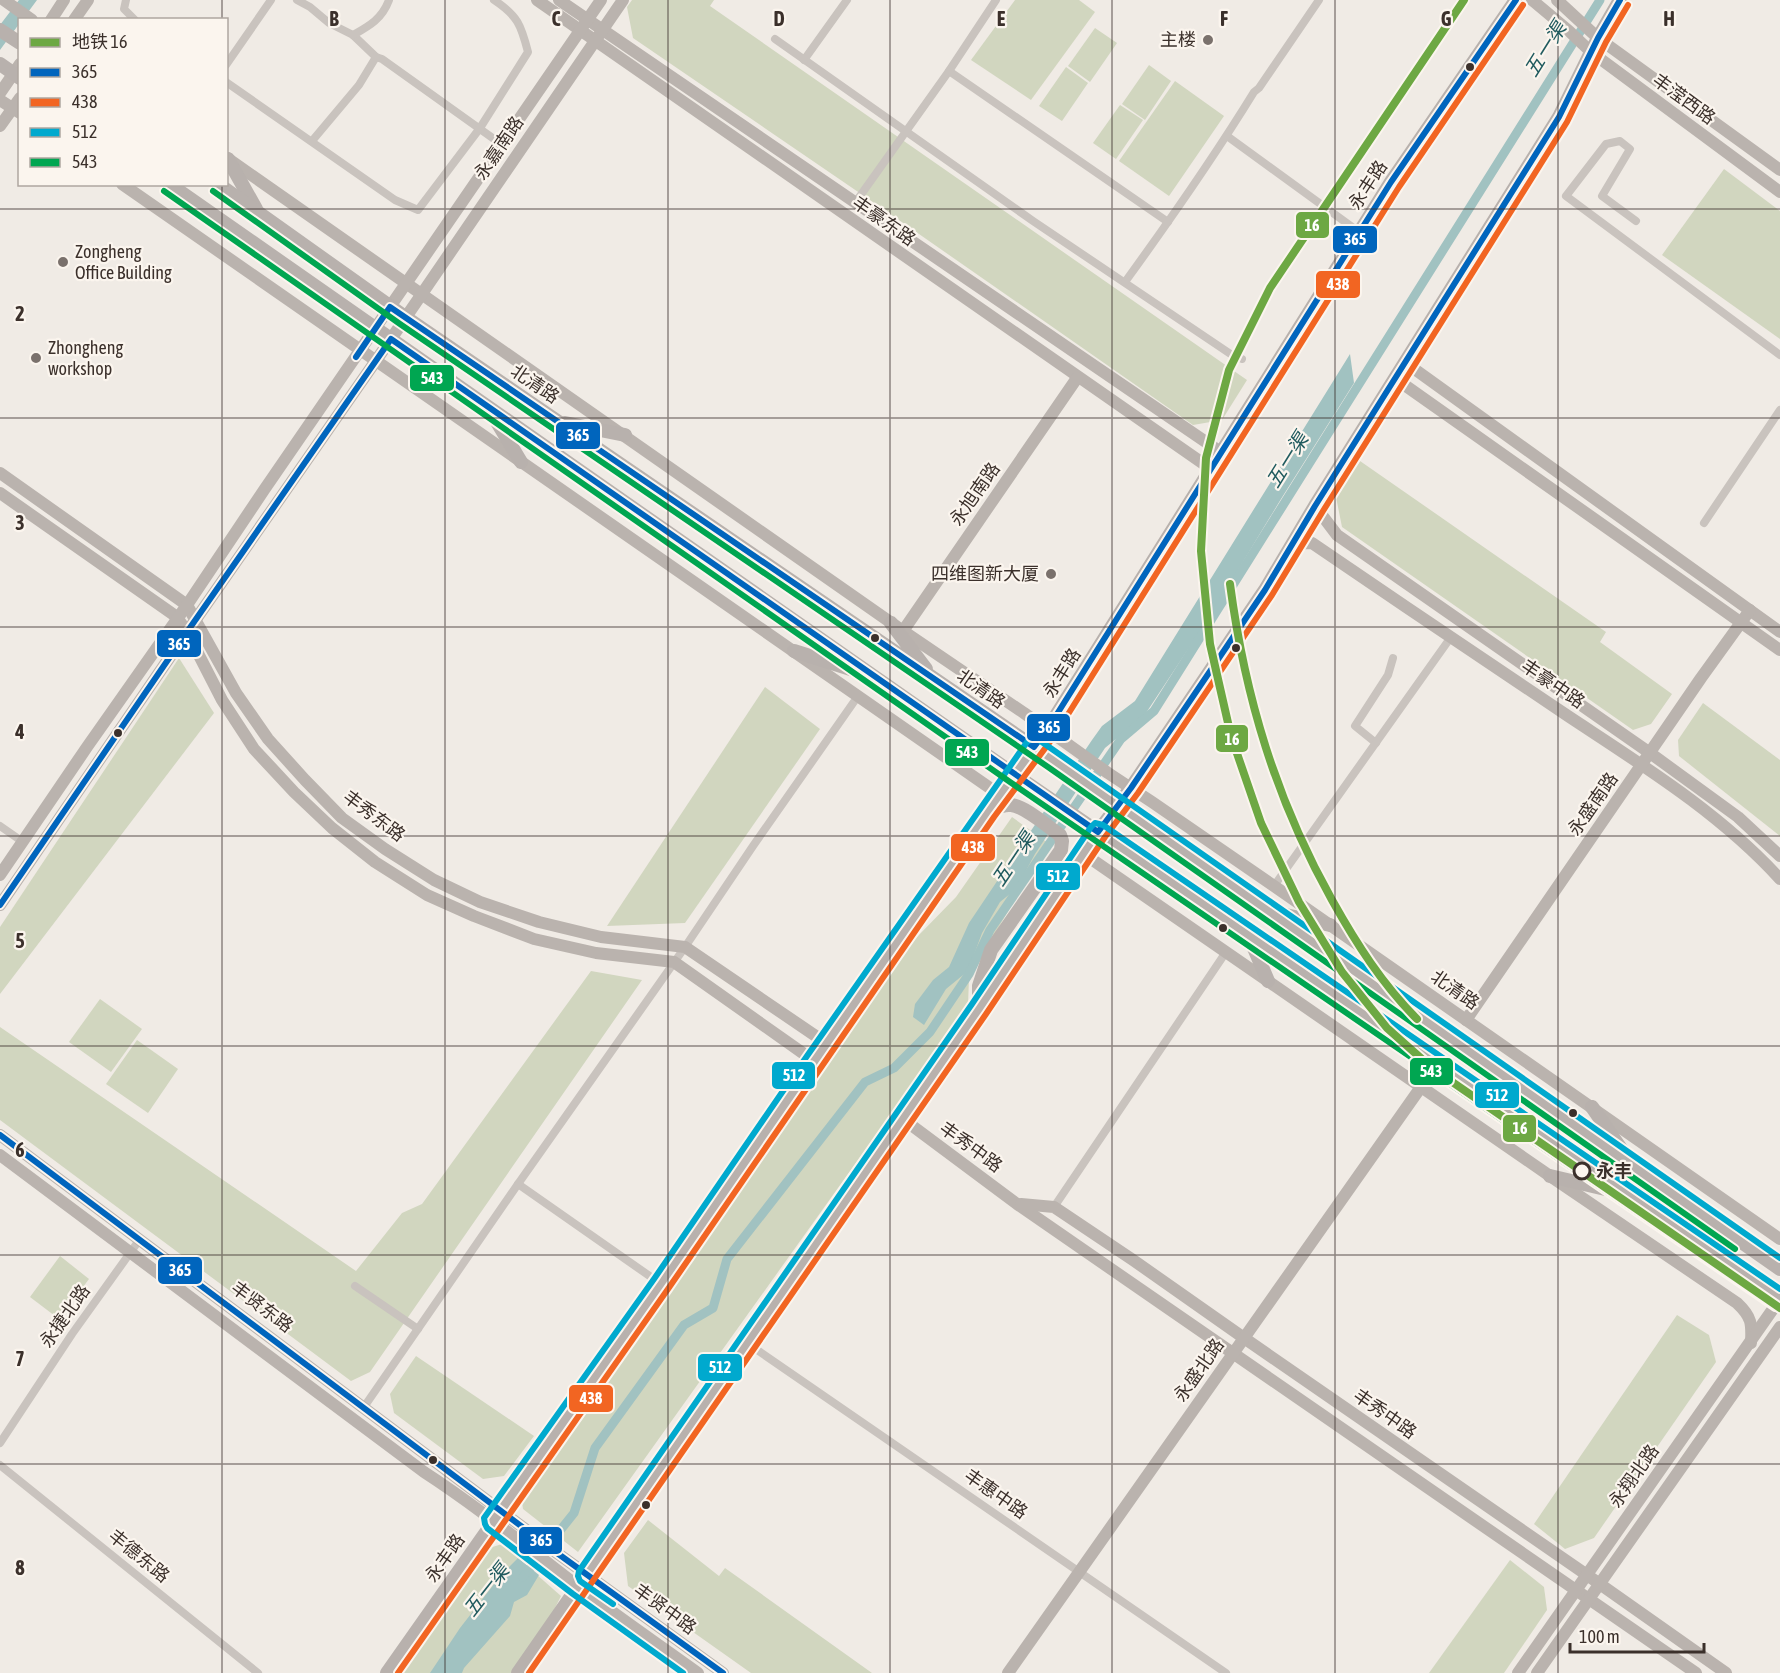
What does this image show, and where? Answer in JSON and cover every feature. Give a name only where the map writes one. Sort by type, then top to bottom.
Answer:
[{"type":"main road","name":"永丰路","points":[[387,1673],[662,1284],[826,1043],[1047,730],[1359,232],[1442,106],[1516,0]]},
{"type":"main road","points":[[518,1673],[980,1009],[1098,832],[1131,788],[1265,590],[1559,117],[1598,38],[1620,0]]},
{"type":"main road","points":[[0,30],[18,42]]},
{"type":"main road","points":[[228,160],[259,213]]},
{"type":"main road","points":[[172,186],[1078,819],[1780,1300]]},
{"type":"main road","name":"北清路","points":[[221,186],[390,307],[1053,760],[1780,1269]]},
{"type":"main road","points":[[488,408],[521,462]]},
{"type":"main road","points":[[557,421],[625,435]]},
{"type":"main road","points":[[891,623],[933,678]]},
{"type":"main road","points":[[794,651],[871,675]]},
{"type":"main road","points":[[980,1009],[979,986],[990,950],[1004,934],[1061,850],[1062,841],[1060,835],[1022,808],[1013,805],[1002,806],[987,812]]},
{"type":"main road","points":[[1268,911],[1330,925]]},
{"type":"main road","points":[[1248,934],[1268,981]]},
{"type":"main road","points":[[1592,1107],[1632,1166]]},
{"type":"main road","points":[[1550,1176],[1625,1194]]},
{"type":"street","points":[[4,0],[29,18]]},
{"type":"street","points":[[52,18],[64,0]]},
{"type":"street","points":[[75,18],[88,0]]},
{"type":"street","points":[[126,0],[124,9],[133,18]]},
{"type":"street","points":[[228,62],[272,0]]},
{"type":"street","points":[[297,0],[310,4],[329,23],[353,35],[376,57],[501,144]]},
{"type":"street","points":[[353,35],[373,24],[385,11],[389,0]]},
{"type":"street","points":[[228,83],[395,200],[418,210],[480,128],[528,52],[521,28],[508,10],[494,0]]},
{"type":"street","name":"丰豪东路","points":[[537,0],[1077,378],[1211,469]]},
{"type":"street","name":"丰豪东路","points":[[559,0],[1222,453]]},
{"type":"street","name":"永嘉南路","points":[[0,875],[601,0]]},
{"type":"street","name":"永嘉南路","points":[[0,905],[623,0]]},
{"type":"street","points":[[804,60],[847,0]]},
{"type":"street","points":[[855,203],[949,71],[996,0]]},
{"type":"street","points":[[1125,282],[1319,0]]},
{"type":"street","name":"丰滢西路","points":[[1557,0],[1598,38],[1780,170]]},
{"type":"street","name":"丰滢西路","points":[[1536,3],[1591,52],[1780,192]]},
{"type":"street","points":[[775,39],[1033,221],[1235,357],[1242,359]]},
{"type":"street","points":[[312,141],[359,85],[376,57]]},
{"type":"street","points":[[0,93],[11,69]]},
{"type":"street","points":[[949,71],[1168,222]]},
{"type":"street","points":[[0,100],[17,107],[0,126]]},
{"type":"street","points":[[1227,136],[1359,232]]},
{"type":"street","points":[[1635,221],[1602,196],[1630,149],[1620,141],[1605,144],[1566,196],[1780,355]]},
{"type":"street","name":"北清路","points":[[228,159],[891,623],[1274,886],[1780,1239]]},
{"type":"street","points":[[125,186],[1000,795]]},
{"type":"street","points":[[1406,363],[1780,632]]},
{"type":"street","name":"永旭南路","points":[[903,631],[1077,378]]},
{"type":"street","points":[[1396,379],[1780,650]]},
{"type":"street","points":[[1704,523],[1780,410]]},
{"type":"street","name":"丰秀东路","points":[[0,473],[187,605],[236,693],[268,739],[342,818],[385,849],[434,880],[480,902],[539,922],[601,937],[685,947],[826,1043]]},
{"type":"street","name":"丰秀东路","points":[[0,493],[177,617],[222,700],[254,749],[332,828],[375,862],[427,895],[534,939],[596,953],[674,962],[814,1061]]},
{"type":"street","name":"丰豪中路","points":[[1315,507],[1337,535],[1650,753],[1738,817],[1780,856]]},
{"type":"street","name":"丰豪中路","points":[[1292,544],[1312,543],[1642,765],[1731,830],[1780,879]]},
{"type":"street","name":"永盛南路","points":[[1466,1020],[1750,610]]},
{"type":"street","points":[[1274,886],[1451,638]]},
{"type":"street","points":[[1376,743],[1355,726],[1388,675],[1394,658]]},
{"type":"street","points":[[364,1407],[858,696]]},
{"type":"street","points":[[0,826],[22,842]]},
{"type":"street","points":[[1084,854],[1737,1304],[1747,1312],[1752,1325],[1750,1343]]},
{"type":"street","points":[[1054,1207],[1226,952]]},
{"type":"street","name":"永盛北路","points":[[1008,1673],[1421,1087]]},
{"type":"street","name":"丰秀中路","points":[[903,1119],[1017,1204],[1696,1673]]},
{"type":"street","name":"丰贤东路","points":[[0,1135],[364,1407],[497,1516]]},
{"type":"street","name":"丰贤东路","points":[[0,1155],[424,1472],[497,1516]]},
{"type":"street","points":[[518,1184],[662,1284]]},
{"type":"street","name":"丰秀中路","points":[[1017,1204],[1054,1207],[1726,1673]]},
{"type":"street","name":"永捷北路","points":[[0,1443],[72,1334],[140,1239]]},
{"type":"street","points":[[355,1286],[418,1329]]},
{"type":"street","name":"永翔北路","points":[[1518,1673],[1780,1300]]},
{"type":"street","name":"永翔北路","points":[[1537,1673],[1780,1327]]},
{"type":"street","name":"丰惠中路","points":[[747,1343],[1226,1673]]},
{"type":"street","points":[[1761,1353],[1780,1345]]},
{"type":"street","name":"丰德东路","points":[[0,1465],[258,1673]]},
{"type":"street","points":[[497,1516],[554,1558]]},
{"type":"street","name":"丰贤中路","points":[[554,1558],[587,1575],[723,1673]]},
{"type":"street","name":"丰贤中路","points":[[554,1558],[578,1587],[698,1673]]},
{"type":"green space","points":[[632,0],[714,0],[710,6],[1247,380],[1222,420],[1193,425],[633,38],[627,7]]},
{"type":"green space","points":[[1015,0],[1079,0],[1095,12],[1031,100],[971,60]]},
{"type":"green space","points":[[1095,28],[1117,43],[1090,82],[1068,66]]},
{"type":"green space","points":[[1149,65],[1171,81],[1145,120],[1122,104]]},
{"type":"green space","points":[[1066,67],[1088,83],[1062,121],[1039,106]]},
{"type":"green space","points":[[1175,81],[1224,116],[1169,196],[1119,161]]},
{"type":"green space","points":[[1120,105],[1143,120],[1116,159],[1093,143]]},
{"type":"green space","points":[[1724,169],[1780,211],[1780,339],[1662,255]]},
{"type":"green space","points":[[1360,461],[1606,632],[1600,642],[1672,694],[1651,724],[1633,730],[1342,527],[1336,497]]},
{"type":"green space","points":[[179,658],[214,713],[0,994],[0,927]]},
{"type":"green space","points":[[765,687],[820,729],[685,923],[607,926]]},
{"type":"green space","points":[[1703,703],[1780,760],[1780,836],[1679,756],[1678,740]]},
{"type":"green space","points":[[1012,817],[1048,843],[969,978],[968,1006],[578,1552],[523,1509],[522,1502],[604,1389],[650,1316],[845,1037],[916,938],[956,897]]},
{"type":"green space","points":[[591,971],[642,980],[370,1372],[351,1381],[0,1120],[0,1027],[356,1271],[402,1213],[422,1204]]},
{"type":"green space","points":[[100,999],[142,1029],[111,1072],[69,1042]]},
{"type":"green space","points":[[137,1040],[178,1069],[148,1113],[106,1084]]},
{"type":"green space","points":[[60,1256],[89,1279],[59,1319],[30,1297]]},
{"type":"green space","points":[[1677,1315],[1709,1335],[1716,1362],[1594,1538],[1565,1549],[1534,1524]]},
{"type":"green space","points":[[416,1356],[534,1436],[504,1476],[483,1479],[394,1413],[390,1394]]},
{"type":"green space","points":[[648,1520],[719,1576],[725,1568],[872,1673],[751,1673],[628,1586],[624,1553]]},
{"type":"green space","points":[[502,1544],[561,1596],[551,1616],[511,1673],[396,1673],[483,1550]]},
{"type":"green space","points":[[1510,1560],[1544,1587],[1547,1610],[1504,1673],[1429,1673]]},
{"type":"water","points":[[19,0],[37,0],[24,18],[18,18],[18,25],[0,50],[0,25]]},
{"type":"water","points":[[1350,354],[1354,383],[1212,613],[1144,716],[1105,748],[1035,854],[1016,889],[1000,902],[982,933],[968,971],[946,989],[924,1025],[913,1017],[915,1004],[933,980],[949,967],[969,923],[1102,726],[1135,701]]},
{"type":"water","name":"五一渠","points":[[518,1558],[539,1575],[527,1595],[514,1602],[510,1616],[462,1673],[430,1673],[460,1628],[502,1574]]},
{"type":"waterway","name":"五一渠","points":[[523,1577],[574,1513],[595,1448],[684,1325],[713,1308],[727,1259],[865,1082],[894,1068],[930,1032],[969,974],[990,930],[1121,739],[1154,711],[1600,0]]},
{"type":"metro line","name":"16","points":[[1464,0],[1270,288],[1229,370],[1206,458],[1201,551],[1210,644],[1231,736],[1261,823],[1299,902],[1342,972],[1387,1028],[1432,1068],[1780,1308]]},
{"type":"metro line","name":"16","points":[[1230,584],[1236,626],[1254,707],[1279,786],[1295,824],[1332,900],[1360,947],[1392,992],[1417,1019]]},
{"type":"transit line","name":"365","points":[[356,357],[390,307],[1034,747],[1047,730],[1391,182],[1516,0]]},
{"type":"transit line","name":"365","points":[[0,905],[391,339],[1098,832],[1131,788],[1265,590],[1315,506],[1559,117],[1598,38],[1620,0]]},
{"type":"transit line","name":"438","points":[[398,1673],[668,1289],[994,817],[1055,735],[1399,187],[1523,5]]},
{"type":"transit line","name":"438","points":[[529,1673],[986,1014],[1272,595],[1567,122],[1606,42],[1628,5]]},
{"type":"transit line","name":"543","points":[[164,191],[1010,782],[1775,1307]]},
{"type":"transit line","name":"543","points":[[213,191],[400,324],[1048,767],[1735,1249]]},
{"type":"transit line","name":"512","points":[[683,1673],[573,1594],[487,1528],[484,1518],[1031,739],[1039,740],[1780,1258]]},
{"type":"transit line","name":"512","points":[[613,1604],[580,1581],[579,1571],[1095,823],[1103,825],[1780,1289]]},
{"type":"transit line","name":"365","points":[[0,1135],[557,1553],[723,1673]]},
{"type":"place","name":"主楼","points":[[1208,40]]},
{"type":"place","name":"Zongheng Office Building","points":[[63,262]]},
{"type":"place","name":"Zhongheng workshop","points":[[36,358]]},
{"type":"place","name":"四维图新大厦","points":[[1051,574]]},
{"type":"place","name":"永丰","points":[[1582,1171]]}]
